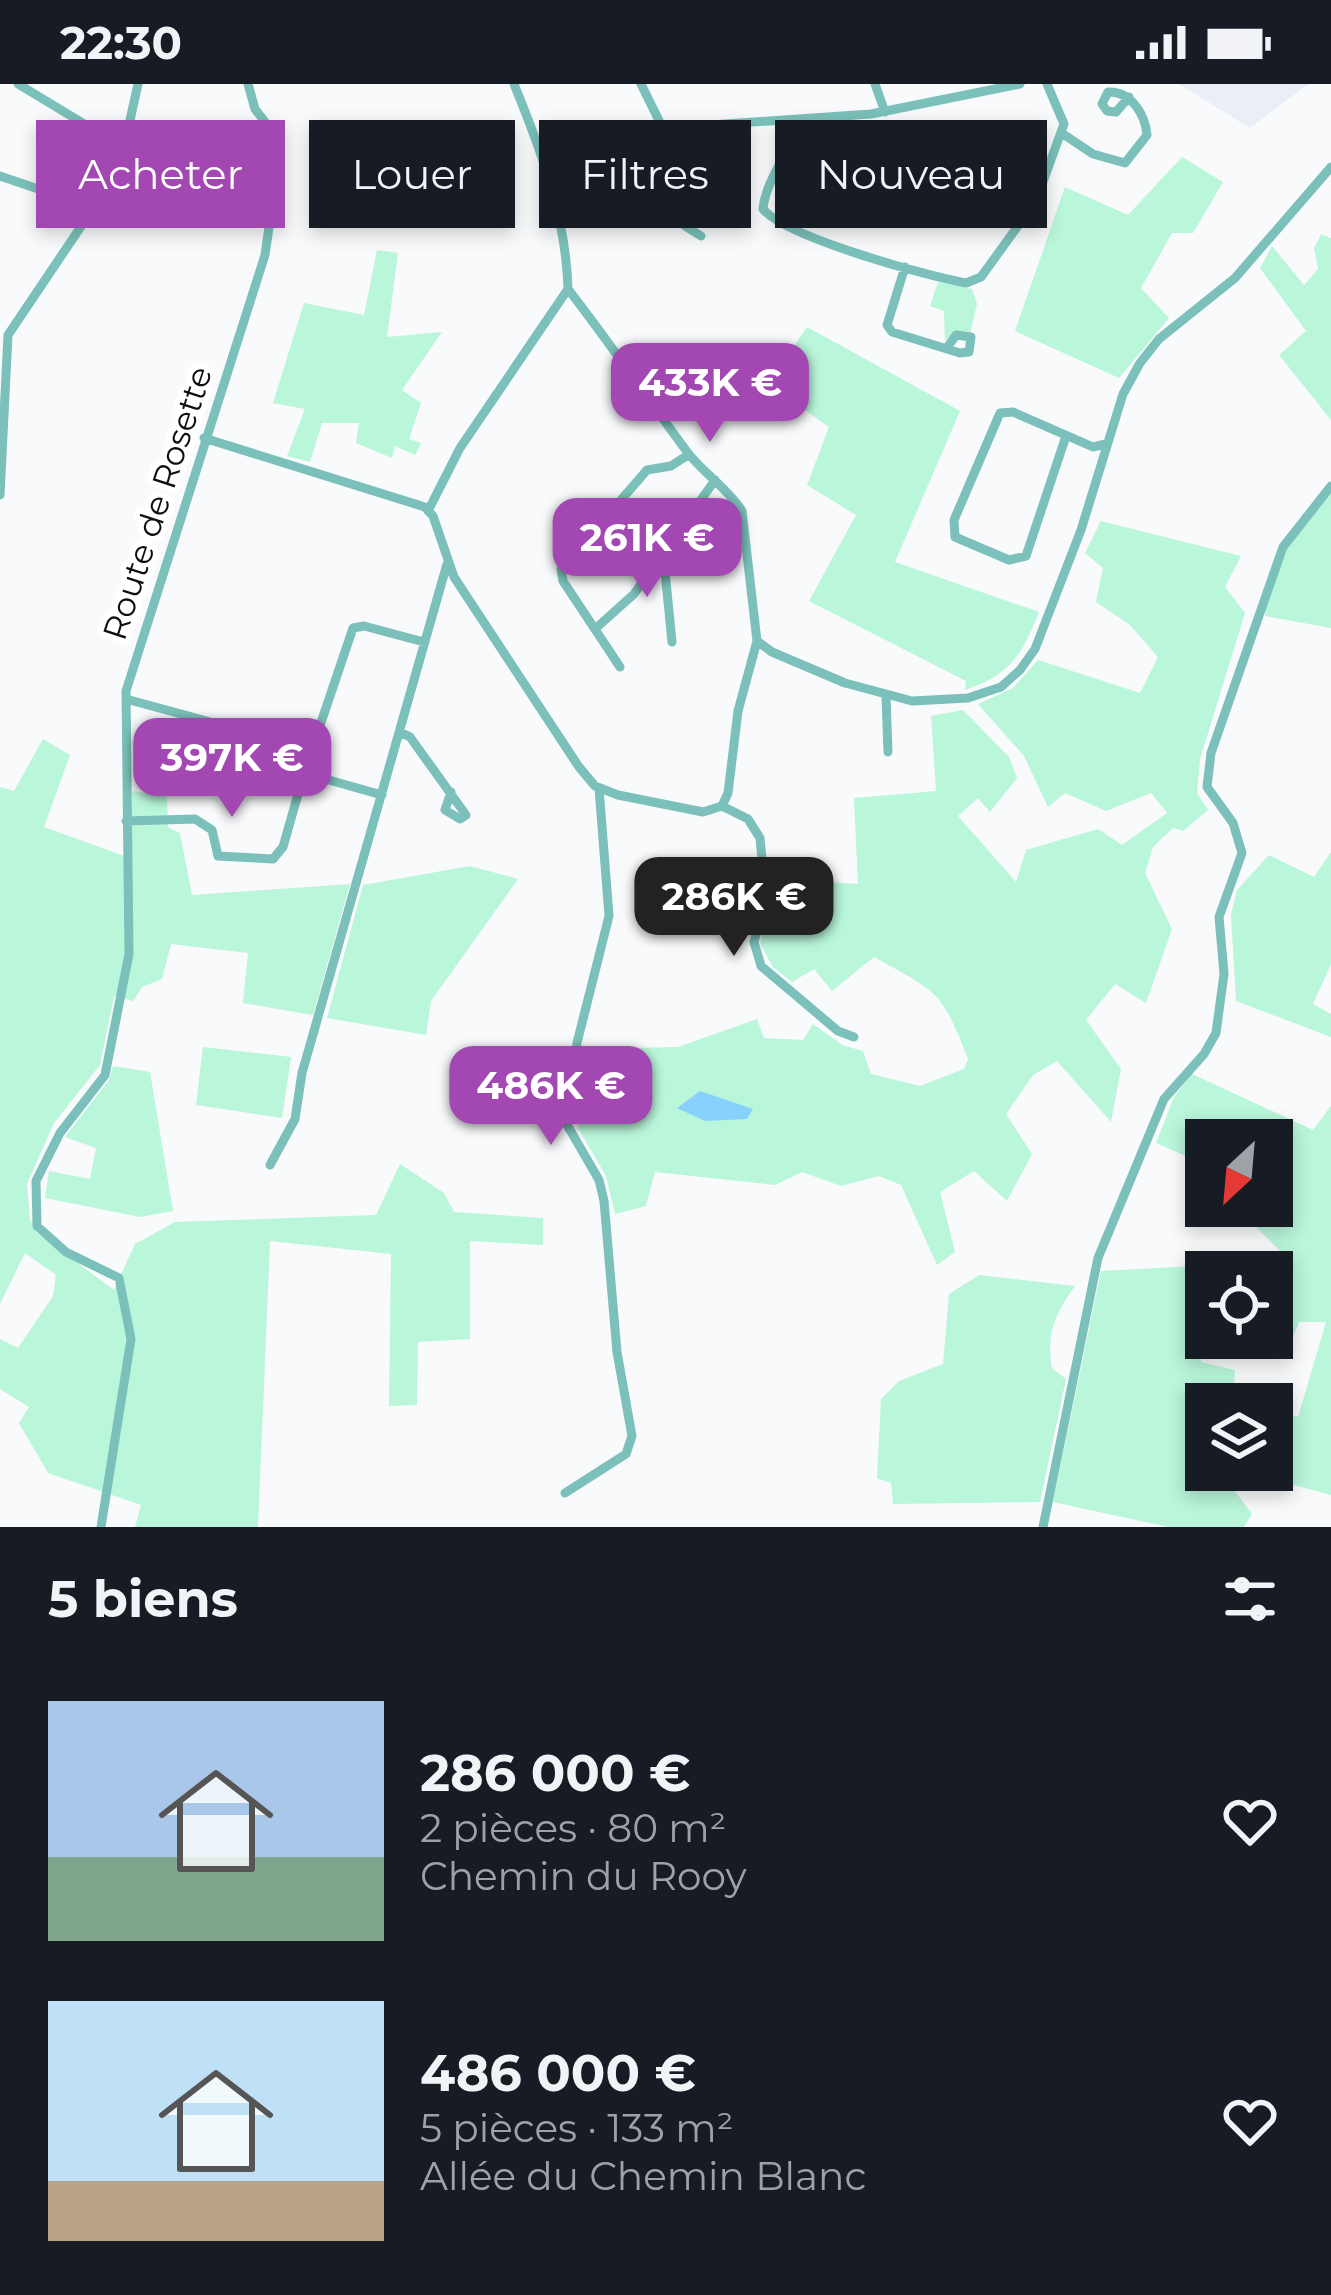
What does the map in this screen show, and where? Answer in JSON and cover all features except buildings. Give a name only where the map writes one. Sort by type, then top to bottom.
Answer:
[{"type":"street","points":[[18,84],[78,120]]},
{"type":"street","points":[[130,120],[138,84]]},
{"type":"street","name":"Route de Rosette","points":[[101,1527],[131,1340],[119,1277],[67,1252],[37,1226],[36,1181],[60,1132],[104,1075],[129,954],[126,699],[265,255],[275,194],[276,136],[255,109],[248,84]]},
{"type":"street","points":[[514,84],[539,146]]},
{"type":"street","points":[[641,84],[659,120]]},
{"type":"street","points":[[875,84],[885,112]]},
{"type":"street","points":[[802,120],[885,112],[1021,84]]},
{"type":"street","points":[[791,228],[966,283],[981,277],[1036,201],[1063,134],[1064,124],[1047,84]]},
{"type":"street","points":[[1063,134],[1093,154],[1125,163],[1147,135],[1130,97]]},
{"type":"street","points":[[757,641],[772,652],[886,697],[912,701],[968,698],[1001,686],[1021,670],[1035,649],[1082,530],[1123,394],[1159,339],[1235,278],[1331,166]]},
{"type":"street","points":[[775,173],[763,209],[775,220]]},
{"type":"street","points":[[0,176],[36,188]]},
{"type":"street","points":[[0,495],[4,337],[80,228]]},
{"type":"street","points":[[560,228],[568,289],[642,384],[688,454],[742,512],[757,641],[744,679],[728,793],[722,806],[710,812],[683,809],[599,788]]},
{"type":"street","points":[[688,228],[701,236]]},
{"type":"street","points":[[905,267],[887,325],[892,332],[947,348]]},
{"type":"street","points":[[428,511],[460,448],[568,289]]},
{"type":"street","points":[[1066,436],[1026,556],[1009,560],[955,536],[954,520],[1000,412],[1013,412],[1093,446],[1106,444]]},
{"type":"street","points":[[204,438],[410,500],[428,511],[447,564],[560,740],[599,788],[609,916],[577,1043],[566,1123],[598,1180],[604,1201],[617,1352],[632,1436],[626,1454],[565,1493]]},
{"type":"street","points":[[620,667],[563,580],[561,568],[647,470],[671,466],[688,454]]},
{"type":"street","points":[[596,629],[634,594],[715,480]]},
{"type":"street","points":[[1043,1527],[1098,1258],[1164,1099],[1216,1033],[1224,974],[1222,900],[1242,853],[1233,823],[1207,788],[1211,753],[1283,547],[1331,486]]},
{"type":"street","points":[[663,551],[672,642]]},
{"type":"street","points":[[270,1165],[295,1119],[302,1073],[447,564]]},
{"type":"street","points":[[126,821],[195,819],[212,830],[218,856],[273,860],[283,847],[350,631],[364,626],[424,642]]},
{"type":"street","points":[[886,697],[889,752]]},
{"type":"street","points":[[126,699],[214,723]]},
{"type":"street","points":[[400,732],[410,737],[451,792]]},
{"type":"street","points":[[304,773],[382,795]]},
{"type":"street","points":[[722,806],[748,819],[760,838],[766,901],[754,942],[761,966],[838,1031],[854,1037]]},
{"type":"shaded area","points":[[1179,84],[1308,84],[1250,128]]},
{"type":"green space","points":[[1182,157],[1223,182],[1193,233],[1172,233],[1141,288],[1169,318],[1119,378],[1015,331],[1065,187],[1128,215]]},
{"type":"green space","points":[[1321,234],[1331,238],[1331,420],[1279,355],[1306,331],[1260,268],[1272,246],[1304,285],[1318,269],[1314,248]]},
{"type":"green space","points":[[377,250],[398,253],[387,337],[442,332],[402,390],[421,403],[409,439],[421,443],[415,455],[395,446],[392,458],[356,443],[359,423],[322,423],[310,462],[287,456],[305,409],[273,403],[304,303],[364,315]]},
{"type":"green space","points":[[938,282],[972,289],[977,304],[970,333],[945,341],[944,311],[930,306]]},
{"type":"green space","points":[[807,327],[960,411],[895,562],[1039,612],[1012,662],[993,678],[965,690],[966,681],[809,601],[856,515],[807,485],[829,427],[768,384]]},
{"type":"green space","points":[[1331,492],[1331,628],[1265,616],[1278,565]]},
{"type":"green space","points":[[1101,521],[1241,556],[1225,587],[1245,613],[1200,759],[1197,793],[1208,810],[1183,831],[1173,828],[1153,847],[1145,873],[1172,929],[1146,1003],[1115,984],[1086,1020],[1121,1069],[1111,1122],[1057,1061],[1033,1075],[1006,1114],[1032,1154],[1007,1201],[974,1171],[940,1192],[955,1252],[937,1265],[901,1185],[879,1176],[841,1186],[802,1172],[775,1185],[655,1172],[646,1206],[615,1214],[606,1176],[578,1128],[597,1049],[678,1047],[757,1019],[764,1038],[803,1040],[813,1024],[842,1045],[863,1051],[871,1074],[920,1086],[964,1069],[968,1059],[943,1005],[912,978],[874,957],[832,991],[814,969],[792,982],[773,967],[760,944],[771,902],[771,878],[858,884],[854,798],[936,791],[931,716],[963,710],[1009,757],[1017,778],[990,812],[978,798],[958,816],[1016,882],[1026,850],[1098,829],[1122,845],[1167,813],[1151,793],[1106,811],[1065,793],[1048,807],[1024,756],[978,704],[1013,688],[1038,660],[1140,693],[1158,657],[1130,625],[1096,602],[1103,568],[1085,553]]},
{"type":"green space","points":[[43,739],[70,755],[44,827],[130,858],[132,791],[167,797],[168,827],[180,833],[192,895],[350,884],[313,1015],[243,1003],[248,953],[171,944],[162,979],[142,987],[133,1001],[114,996],[100,1065],[54,1123],[27,1184],[30,1220],[37,1233],[114,1290],[135,1244],[175,1222],[376,1215],[400,1164],[444,1193],[454,1212],[543,1218],[543,1245],[470,1241],[470,1339],[418,1342],[417,1405],[389,1406],[391,1254],[270,1241],[258,1527],[135,1527],[141,1505],[48,1473],[19,1423],[29,1407],[0,1389],[0,1339],[18,1348],[53,1296],[56,1275],[25,1253],[0,1304],[0,787],[14,791]]},
{"type":"green space","points":[[1331,852],[1331,964],[1313,1004],[1331,1014],[1331,1037],[1236,1001],[1231,914],[1237,890],[1269,855],[1314,877]]},
{"type":"green space","points":[[470,866],[518,879],[431,1001],[426,1035],[327,1018],[363,885]]},
{"type":"green space","points":[[203,1047],[291,1057],[282,1118],[196,1105]]},
{"type":"green space","points":[[113,1066],[150,1072],[173,1211],[140,1217],[45,1198],[49,1171],[90,1179],[96,1148],[65,1137],[109,1080]]},
{"type":"green space","points":[[1192,1074],[1289,1119],[1185,1119],[1185,1156],[1156,1143],[1174,1097]]},
{"type":"green space","points":[[1331,1106],[1331,1495],[1293,1485],[1293,1415],[1298,1417],[1326,1322],[1299,1322],[1293,1337],[1293,1251],[1280,1251],[1256,1227],[1293,1227],[1293,1121],[1313,1130]]},
{"type":"green space","points":[[1185,1267],[1185,1359],[1235,1370],[1234,1383],[1185,1383],[1185,1491],[1235,1491],[1252,1514],[1244,1527],[1168,1527],[1053,1502],[1101,1271]]},
{"type":"green space","points":[[979,1275],[1075,1286],[1051,1334],[1052,1368],[1066,1379],[1040,1502],[893,1504],[891,1483],[877,1478],[881,1399],[899,1381],[943,1364],[949,1294]]},
{"type":"water","points":[[700,1091],[753,1109],[747,1119],[705,1121],[677,1108]]}]
